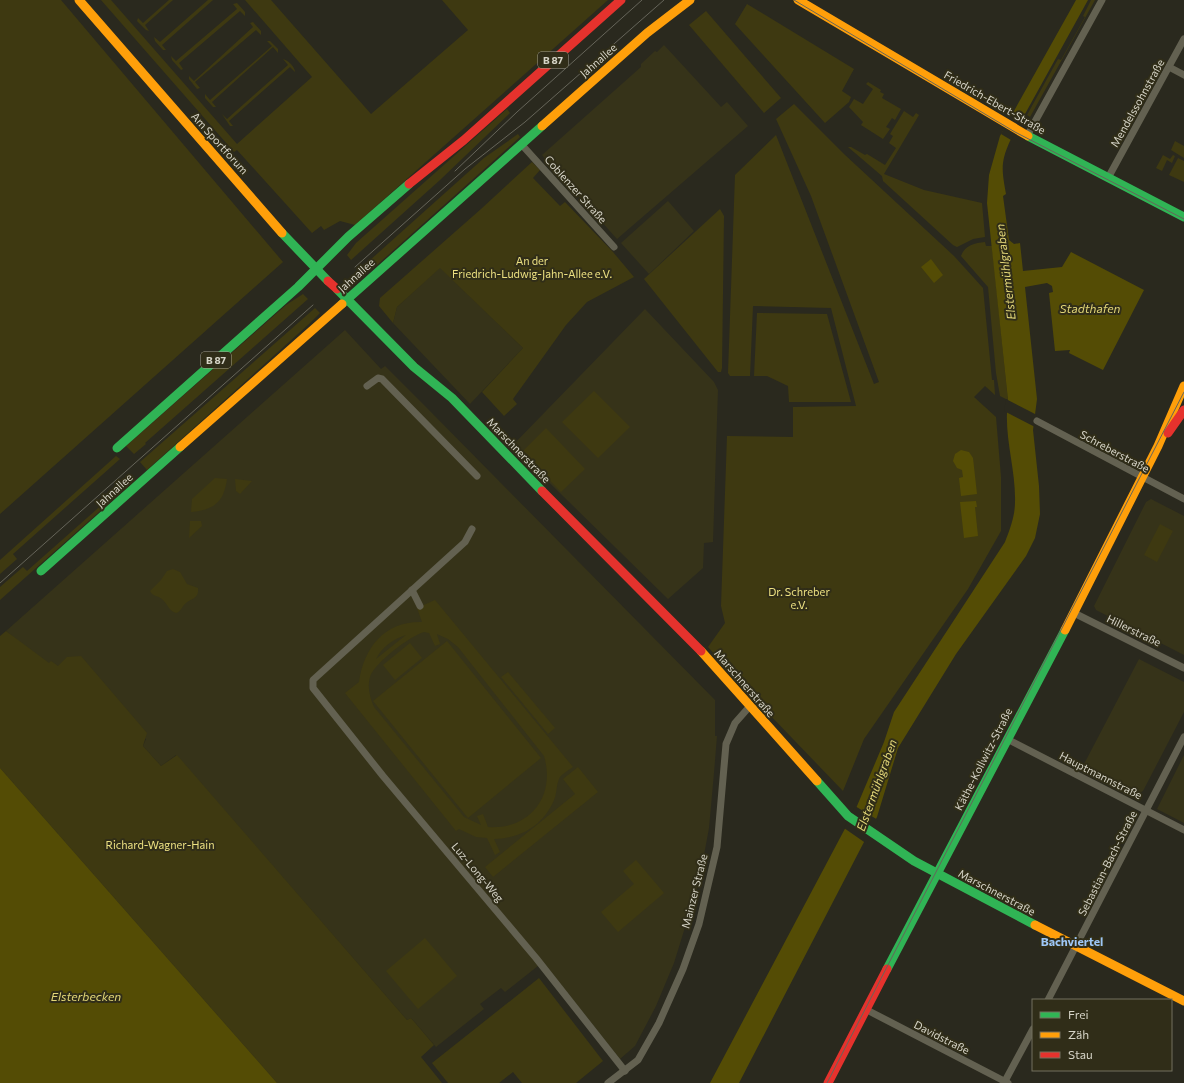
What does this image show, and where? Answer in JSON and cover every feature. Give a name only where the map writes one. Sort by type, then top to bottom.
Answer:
[{"type":"main road","name":"Am Sportforum","points":[[78,0],[298,252],[347,300]]},
{"type":"main road","name":"B 87","points":[[117,448],[298,287],[342,242],[428,168],[447,154],[621,0]]},
{"type":"main road","name":"Jahnallee","points":[[41,571],[647,33],[690,0]]},
{"type":"main road","name":"Friedrich-Ebert-Straße","points":[[798,0],[1016,130],[1184,217]]},
{"type":"main road","name":"Marschnerstraße","points":[[347,300],[414,367],[452,398],[530,479],[696,645],[848,816],[914,861],[1184,1001]]},
{"type":"main road","name":"Käthe-Kollwitz-Straße","points":[[828,1083],[1074,613],[1158,446],[1174,404],[1184,386]]},
{"type":"main road","name":"Käthe-Kollwitz-Straße","points":[[1158,446],[1184,410]]},
{"type":"street","points":[[1027,136],[1102,0]]},
{"type":"street","name":"Mendelssohnstraße","points":[[1108,178],[1184,39]]},
{"type":"street","points":[[1169,67],[1184,75]]},
{"type":"street","name":"Coblenzer Straße","points":[[522,145],[614,247]]},
{"type":"street","points":[[367,386],[378,378],[382,379],[477,476]]},
{"type":"street","name":"Schreberstraße","points":[[1036,422],[1184,500]]},
{"type":"street","points":[[420,606],[412,590],[465,542],[472,529]]},
{"type":"street","name":"Luz-Long-Weg","points":[[412,590],[313,680],[313,688],[383,776],[536,958],[625,1071]]},
{"type":"street","name":"Hillerstraße","points":[[1074,613],[1184,668]]},
{"type":"street","name":"Mainzer Straße","points":[[608,1083],[638,1060],[659,1023],[683,969],[699,924],[717,847],[726,744],[735,723],[750,706]]},
{"type":"street","name":"Sebastian-Bach-Straße","points":[[1049,999],[1184,737]]},
{"type":"street","name":"Hauptmannstraße","points":[[1007,739],[1184,830]]},
{"type":"street","name":"Davidstraße","points":[[867,1010],[1006,1082]]},
{"type":"street","points":[[1006,1082],[1032,1031]]},
{"type":"shaded area","points":[[664,45],[721,107],[727,102],[748,126],[617,239],[542,155],[641,67],[641,64],[655,51],[657,52]]},
{"type":"shaded area","points":[[668,201],[694,231],[649,274],[621,243]]},
{"type":"shaded area","points":[[440,267],[523,348],[470,404],[393,323],[397,307]]},
{"type":"shaded area","points":[[645,309],[714,382],[718,390],[713,542],[704,543],[703,568],[668,599],[512,446]]},
{"type":"shaded area","points":[[345,330],[381,369],[385,366],[427,408],[715,700],[715,736],[717,736],[714,773],[709,828],[699,882],[674,963],[656,1006],[635,1046],[620,1059],[543,962],[505,992],[501,988],[480,1004],[484,1009],[436,1047],[411,1018],[407,1020],[176,755],[161,766],[143,746],[146,739],[58,666],[49,664],[31,652],[6,631]]},
{"type":"shaded area","points":[[1151,499],[1184,516],[1184,655],[1096,610],[1094,606],[1146,502]]},
{"type":"shaded area","points":[[1139,659],[1184,682],[1184,712],[1143,791],[1138,794],[1083,766]]},
{"type":"shaded area","points":[[1184,755],[1184,823],[1157,809]]},
{"type":"green space","points":[[0,0],[61,0],[283,262],[0,514]]},
{"type":"green space","points":[[101,0],[111,0],[237,144],[312,77],[245,0],[271,0],[371,114],[468,30],[442,0],[608,0],[355,225],[340,221],[324,230],[321,226],[312,233],[237,150],[234,152]]},
{"type":"green space","points":[[169,0],[173,0],[145,25],[149,31],[137,21],[138,18],[143,23]]},
{"type":"green space","points":[[208,0],[213,0],[162,45],[166,50],[163,50],[155,41],[154,37],[160,42]]},
{"type":"green space","points":[[1091,0],[1095,0],[1030,117],[1027,115],[1058,59],[1061,60],[1085,17],[1083,16]]},
{"type":"green space","points":[[237,3],[245,12],[245,16],[240,11],[179,63],[183,69],[181,70],[172,60],[171,56],[176,61],[237,9],[233,4]]},
{"type":"green space","points":[[747,4],[854,69],[842,91],[851,97],[849,102],[825,123],[735,24]]},
{"type":"green space","points":[[706,11],[781,98],[764,113],[689,25]]},
{"type":"green space","points":[[253,22],[261,31],[261,35],[256,30],[195,82],[200,88],[197,89],[189,79],[189,76],[194,81],[253,27],[250,23]]},
{"type":"green space","points":[[267,41],[270,41],[278,49],[278,53],[273,47],[212,102],[216,107],[213,107],[205,98],[205,94],[210,100],[272,46]]},
{"type":"green space","points":[[283,59],[291,64],[295,72],[290,67],[229,121],[233,126],[230,126],[222,114],[227,119],[288,65]]},
{"type":"green space","points":[[868,82],[881,90],[880,92],[884,94],[882,98],[901,109],[895,120],[892,118],[886,127],[890,129],[883,139],[861,125],[863,122],[849,107],[854,99],[863,104],[873,89],[866,84]]},
{"type":"green space","name":"Dr. Schreber e.V.","points":[[794,104],[844,154],[954,256],[983,288],[992,380],[994,380],[995,395],[985,386],[974,397],[996,417],[1001,477],[1001,531],[968,589],[864,739],[843,791],[742,686],[708,647],[725,623],[721,606],[727,436],[793,437],[793,407],[856,406],[831,308],[753,306],[750,376],[730,376],[728,373],[735,175],[776,135],[874,384],[879,382],[811,196],[776,119]]},
{"type":"green space","points":[[507,109],[510,113],[440,180],[351,260],[347,255],[356,243]]},
{"type":"green space","points":[[904,111],[913,117],[916,113],[919,115],[884,174],[924,190],[982,203],[985,237],[973,239],[957,247],[953,245],[883,181],[882,176],[848,147],[851,147],[865,155],[867,154],[885,165],[896,148],[889,143],[893,136],[890,134]]},
{"type":"green space","points":[[518,134],[520,137],[377,265],[363,275],[359,270],[484,158]]},
{"type":"green space","points":[[1175,141],[1184,146],[1184,158],[1171,150]]},
{"type":"green space","points":[[1163,155],[1170,159],[1173,155],[1175,156],[1172,163],[1167,160],[1162,171],[1156,168]]},
{"type":"green space","points":[[1178,158],[1184,161],[1184,182],[1169,175]]},
{"type":"green space","name":"An der Friedrich-Ludwig-Jahn-Allee e.V.","points":[[532,162],[540,170],[533,178],[560,206],[565,202],[613,252],[634,277],[587,302],[566,325],[513,399],[517,404],[504,416],[482,392],[523,348],[440,268],[397,307],[393,323],[379,306],[380,298]]},
{"type":"green space","name":"An der Friedrich-Ludwig-Jahn-Allee e.V.","points":[[720,209],[724,216],[722,368],[721,372],[718,372],[644,279]]},
{"type":"green space","points":[[985,242],[986,246],[992,246],[1008,400],[1000,396],[996,373],[988,287],[961,256],[968,247]]},
{"type":"green space","points":[[303,294],[308,299],[145,443],[146,444],[134,454],[126,446],[286,305]]},
{"type":"green space","points":[[315,308],[320,313],[309,324],[147,470],[140,462]]},
{"type":"green space","points":[[757,313],[827,314],[851,402],[789,402],[788,386],[767,376],[754,376]]},
{"type":"green space","points":[[594,391],[630,427],[598,458],[562,422]]},
{"type":"green space","points":[[546,428],[585,469],[561,492],[522,452]]},
{"type":"green space","points":[[116,456],[120,459],[13,554],[17,559],[0,574],[0,560]]},
{"type":"green space","points":[[215,478],[227,479],[226,487],[220,499],[212,507],[191,512],[192,499]]},
{"type":"green space","points":[[131,479],[135,480],[0,600],[0,587],[23,567],[27,571]]},
{"type":"green space","points":[[235,479],[252,481],[240,494],[236,491]]},
{"type":"green space","points":[[190,521],[201,521],[202,526],[189,538]]},
{"type":"green space","points":[[1160,524],[1173,531],[1157,562],[1144,555]]},
{"type":"green space","points":[[173,569],[180,572],[187,584],[198,588],[195,598],[186,603],[176,613],[170,609],[163,600],[150,591],[161,580],[167,571]]},
{"type":"green space","points":[[435,600],[573,767],[560,777],[554,800],[544,817],[537,824],[522,833],[494,839],[500,852],[495,855],[487,838],[476,837],[459,829],[456,831],[345,693],[359,682],[366,658],[371,647],[378,638],[397,626],[422,622],[417,608]],"holes":[[[424,632],[429,633],[435,646],[440,644],[437,634],[448,639],[458,647],[544,756],[547,771],[543,797],[536,808],[516,823],[488,827],[483,814],[477,816],[481,825],[464,817],[374,707],[369,689],[369,681],[373,671],[385,658],[402,644]],[[406,635],[376,659],[388,644]]]},
{"type":"green space","name":"Richard-Wagner-Hain","points":[[6,631],[49,663],[51,661],[58,666],[67,657],[81,656],[147,733],[143,746],[161,766],[177,755],[407,1020],[411,1018],[434,1045],[421,1057],[442,1083],[277,1083],[0,768],[0,636]]},
{"type":"green space","points":[[447,641],[541,758],[468,818],[373,701]]},
{"type":"green space","points":[[410,643],[422,658],[395,680],[383,665]]},
{"type":"green space","points":[[508,672],[555,728],[548,734],[501,677]]},
{"type":"green space","points":[[578,767],[598,792],[493,877],[485,867],[575,794],[563,779]]},
{"type":"green space","points":[[636,860],[664,893],[618,932],[601,912],[634,884],[623,871]]},
{"type":"green space","points":[[425,938],[457,976],[418,1009],[386,971]]},
{"type":"green space","points":[[539,978],[603,1061],[576,1083],[522,1083],[513,1072],[499,1083],[448,1083],[432,1063]]},
{"type":"water","points":[[1076,0],[1088,0],[1010,141],[1003,161],[1006,194],[1003,196],[1009,240],[1014,244],[1020,243],[1023,271],[1062,267],[1071,252],[1144,290],[1103,370],[1069,353],[1070,350],[1055,351],[1049,293],[1053,292],[1052,286],[1047,283],[1025,287],[1037,399],[1033,430],[1039,486],[1040,514],[1035,538],[1026,556],[956,654],[898,748],[877,817],[739,1083],[710,1083],[857,806],[884,742],[894,712],[1005,542],[1015,507],[1015,489],[1008,439],[1008,400],[987,203],[989,175],[1000,136]]},
{"type":"water","points":[[931,259],[943,275],[934,283],[921,267]]},
{"type":"water","points":[[961,450],[969,452],[973,458],[977,494],[961,496],[959,478],[963,477],[962,470],[957,468],[953,461],[955,454]]},
{"type":"water","points":[[976,501],[977,507],[975,507],[978,536],[964,538],[960,502]]},
{"type":"water","name":"Elsterbecken","points":[[0,768],[277,1083],[0,1083]]},
{"type":"pier","points":[[1012,113],[1023,119],[1011,140],[1001,134]]},
{"type":"pier","points":[[1006,399],[1037,415],[1035,427],[1004,411]]},
{"type":"pier","points":[[855,806],[878,820],[867,844],[844,828]]},
{"type":"tram line","points":[[455,171],[517,112],[642,0]]},
{"type":"tram line","points":[[355,267],[465,169],[525,122],[664,0]]},
{"type":"tram line","points":[[794,0],[1015,132],[1184,219]]},
{"type":"tram line","points":[[0,583],[313,305]]},
{"type":"tram line","points":[[827,1083],[1184,392]]},
{"type":"traffic: fast","points":[[342,304],[542,126]]},
{"type":"traffic: fast","points":[[1028,136],[1184,217]]},
{"type":"traffic: fast","points":[[117,448],[298,287],[348,237],[409,184]]},
{"type":"traffic: fast","points":[[282,233],[328,281]]},
{"type":"traffic: fast","points":[[337,289],[414,367],[452,398],[542,491]]},
{"type":"traffic: fast","points":[[41,571],[180,447]]},
{"type":"traffic: fast","points":[[887,969],[1065,630]]},
{"type":"traffic: fast","points":[[817,781],[848,816],[914,861],[1035,925]]},
{"type":"traffic: slow","points":[[79,0],[282,233]]},
{"type":"traffic: slow","points":[[542,126],[647,33],[690,0]]},
{"type":"traffic: slow","points":[[798,0],[1028,136]]},
{"type":"traffic: slow","points":[[180,447],[342,304]]},
{"type":"traffic: slow","points":[[1065,630],[1158,446],[1184,386]]},
{"type":"traffic: slow","points":[[701,651],[817,781]]},
{"type":"traffic: slow","points":[[1035,925],[1184,1001]]},
{"type":"traffic: jam","points":[[409,184],[464,140],[621,0]]},
{"type":"traffic: jam","points":[[328,281],[337,289]]},
{"type":"traffic: jam","points":[[1168,433],[1184,410]]},
{"type":"traffic: jam","points":[[542,491],[701,651]]},
{"type":"traffic: jam","points":[[828,1083],[887,969]]},
{"type":"district","name":"Bachviertel","points":[[1072,941]]},
{"type":"water label","name":"Elstermühlgraben","points":[[1005,272]]},
{"type":"water label","name":"Stadthafen","points":[[1090,308]]},
{"type":"water label","name":"Elstermühlgraben","points":[[876,785]]}]
